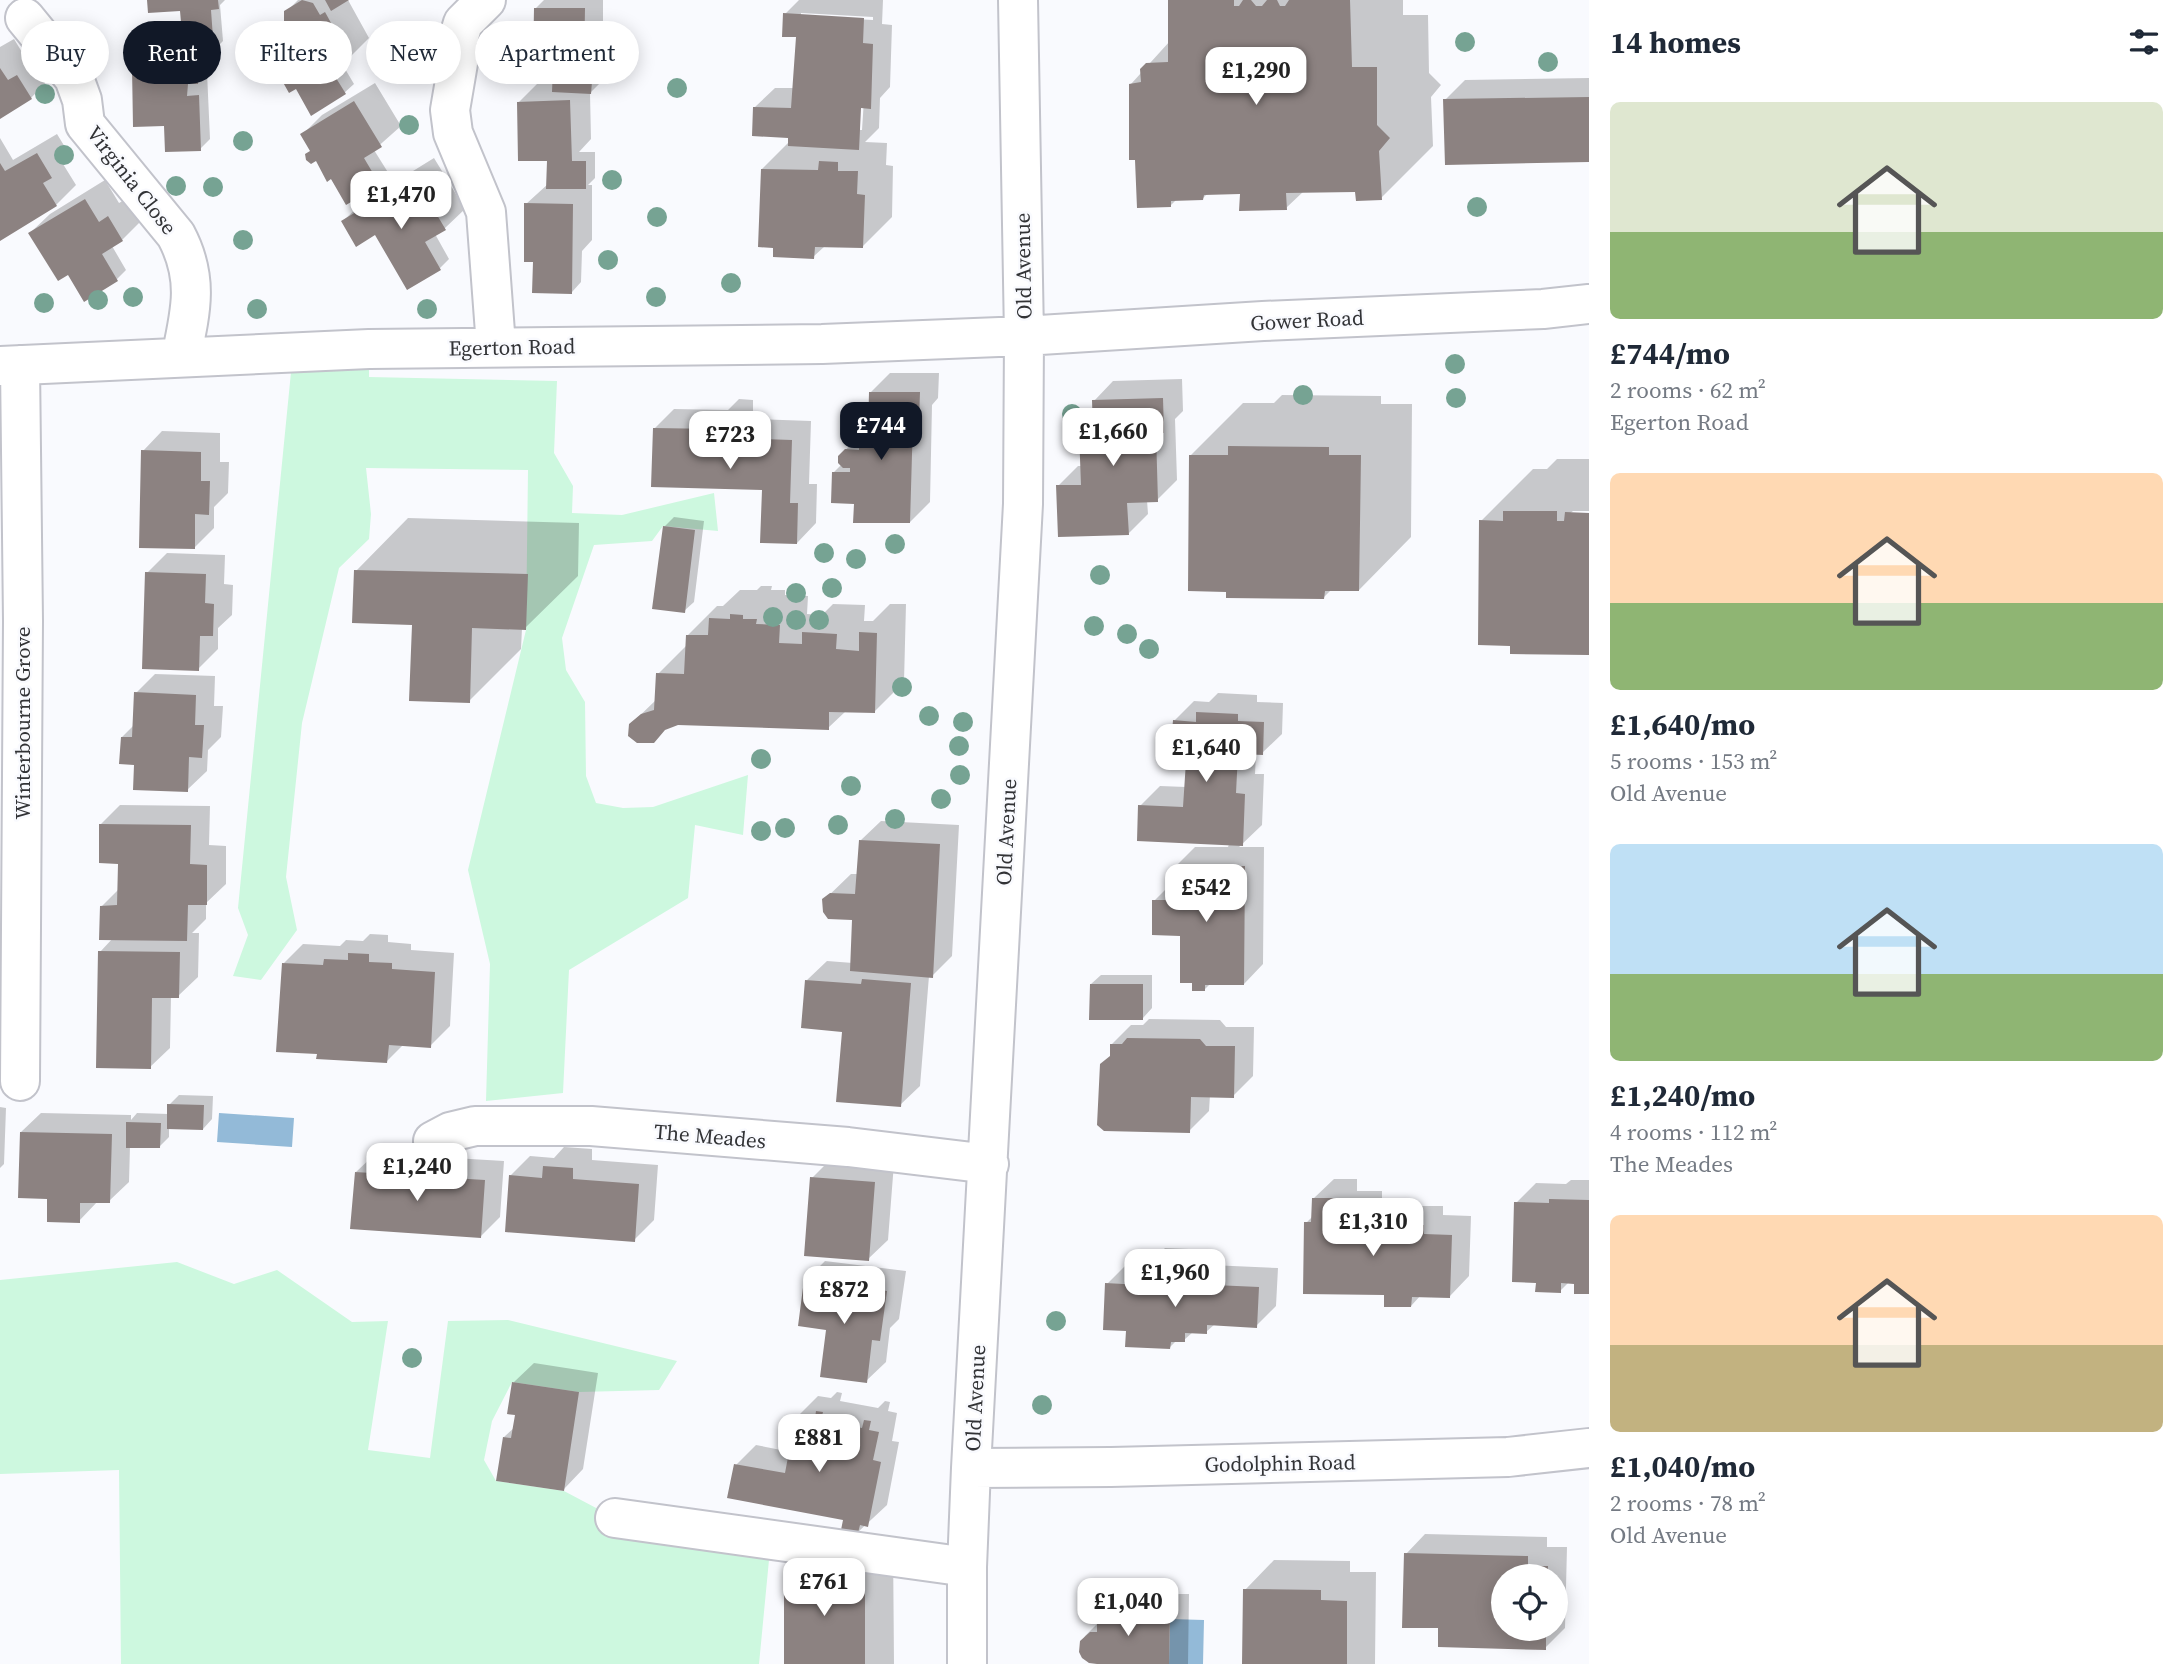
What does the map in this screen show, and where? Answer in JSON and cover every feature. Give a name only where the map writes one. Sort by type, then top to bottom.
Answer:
[{"type":"street","points":[[486,0],[463,23],[457,43],[458,63],[450,110],[453,133],[468,162],[486,212],[496,346]]},
{"type":"street","name":"Old Avenue","points":[[967,1664],[971,1468],[1023,504],[1024,336],[1018,0]]},
{"type":"street","name":"Virginia Close","points":[[25,18],[74,78],[82,100],[85,124],[176,235],[185,252],[190,272],[192,306],[181,357]]},
{"type":"street","name":"Gower Road","points":[[1024,336],[1263,321],[1543,309],[1589,304]]},
{"type":"street","name":"Egerton Road","points":[[10,365],[496,346],[822,344],[1024,336]]},
{"type":"street","name":"Winterbourne Grove","points":[[10,365],[23,621],[20,1081]]},
{"type":"street","name":"The Meades","points":[[433,1141],[450,1132],[475,1126],[591,1126],[848,1147],[989,1164]]},
{"type":"street","name":"Godolphin Road","points":[[971,1468],[1508,1457],[1589,1448]]},
{"type":"street","points":[[615,1518],[967,1567]]},
{"type":"green space","points":[[369,349],[369,377],[557,381],[554,453],[573,486],[572,513],[622,515],[714,493],[718,531],[663,526],[652,541],[594,545],[562,638],[566,670],[585,702],[586,776],[596,803],[623,808],[653,807],[748,775],[743,835],[695,825],[688,898],[569,970],[563,1093],[486,1101],[490,964],[468,870],[526,630],[528,470],[366,468],[371,514],[369,539],[339,568],[302,723],[286,877],[297,930],[261,980],[233,976],[248,935],[238,908],[293,352]]},
{"type":"green space","points":[[177,1262],[234,1284],[277,1270],[352,1322],[388,1321],[368,1450],[430,1458],[448,1321],[508,1320],[677,1361],[659,1390],[579,1392],[512,1382],[492,1421],[484,1460],[496,1481],[564,1491],[615,1518],[771,1539],[759,1664],[121,1664],[119,1470],[0,1474],[0,1280]]},
{"type":"water","points":[[219,1113],[294,1118],[292,1147],[217,1142]]},
{"type":"water","points":[[1170,1619],[1204,1620],[1203,1664],[1169,1664]]},
{"type":"building","points":[[147,0],[218,0],[219,9],[211,10],[212,21],[181,21],[180,11],[148,13]]},
{"type":"building","points":[[302,0],[313,3],[320,15],[325,12],[330,21],[284,21],[284,11]]},
{"type":"building","points":[[325,0],[349,0],[331,11]]},
{"type":"building","points":[[1168,0],[1234,0],[1234,6],[1239,6],[1243,0],[1251,0],[1256,6],[1262,6],[1267,0],[1277,0],[1280,6],[1285,6],[1289,0],[1350,0],[1352,67],[1377,67],[1377,125],[1390,138],[1379,151],[1382,200],[1356,201],[1355,192],[1286,193],[1287,210],[1239,211],[1240,194],[1204,195],[1203,200],[1171,201],[1171,207],[1137,208],[1135,160],[1129,160],[1129,84],[1141,82],[1140,69],[1146,63],[1168,62]]},
{"type":"building","points":[[534,8],[585,8],[585,21],[534,21]]},
{"type":"building","points":[[783,13],[864,18],[863,43],[873,44],[871,109],[861,108],[859,150],[788,146],[788,138],[752,136],[753,107],[791,108],[796,37],[782,37]]},
{"type":"building","points":[[0,68],[8,80],[17,75],[32,99],[0,119]]},
{"type":"building","points":[[132,84],[188,84],[187,96],[199,95],[201,151],[165,152],[164,126],[133,127]]},
{"type":"building","points":[[284,84],[340,84],[346,94],[311,116],[296,89],[289,93]]},
{"type":"building","points":[[552,84],[592,84],[591,94],[552,92]]},
{"type":"building","points":[[1589,97],[1589,162],[1445,165],[1443,99]]},
{"type":"building","points":[[570,100],[572,161],[586,161],[586,189],[546,189],[547,161],[518,161],[517,102]]},
{"type":"building","points":[[354,101],[382,147],[364,158],[380,185],[346,205],[331,179],[327,182],[316,161],[311,164],[306,160],[305,154],[310,151],[300,134]]},
{"type":"building","points":[[37,153],[52,178],[43,183],[57,206],[0,241],[0,163],[5,171]]},
{"type":"building","points":[[819,161],[838,162],[838,171],[858,171],[857,194],[865,195],[863,248],[815,247],[814,259],[773,257],[773,248],[758,247],[761,169],[818,170]]},
{"type":"building","points":[[414,177],[446,230],[425,242],[441,270],[407,290],[375,235],[356,247],[341,221]]},
{"type":"building","points":[[85,199],[99,222],[108,216],[123,241],[102,254],[118,281],[84,302],[68,275],[58,281],[28,233]]},
{"type":"building","points":[[524,203],[573,204],[572,294],[532,293],[533,262],[524,262]]},
{"type":"building","points":[[869,392],[920,392],[919,420],[913,420],[910,523],[853,523],[854,504],[831,503],[832,472],[850,472],[850,468],[843,468],[838,463],[838,456],[845,449],[859,450],[859,433],[868,433]]},
{"type":"building","points":[[1163,398],[1164,433],[1156,433],[1158,502],[1127,503],[1129,535],[1058,537],[1056,485],[1081,485],[1079,432],[1093,432],[1092,400]]},
{"type":"building","points":[[718,418],[734,419],[734,438],[792,440],[790,503],[798,503],[797,544],[760,543],[762,490],[651,487],[653,428],[718,429]]},
{"type":"building","points":[[1228,446],[1329,447],[1329,455],[1361,455],[1359,591],[1325,591],[1324,599],[1226,598],[1226,592],[1188,591],[1189,455],[1228,455]]},
{"type":"building","points":[[141,450],[201,452],[201,481],[210,481],[209,515],[195,514],[195,549],[139,548]]},
{"type":"building","points":[[1503,511],[1557,511],[1557,521],[1564,521],[1565,512],[1589,513],[1589,655],[1510,654],[1510,646],[1478,645],[1479,520],[1503,521]]},
{"type":"building","points":[[663,526],[695,530],[685,613],[652,609]]},
{"type":"building","points":[[354,570],[528,574],[526,630],[472,628],[470,703],[409,701],[412,625],[352,623]]},
{"type":"building","points":[[145,572],[206,574],[205,603],[214,604],[213,636],[200,636],[199,671],[142,669]]},
{"type":"building","points":[[730,614],[743,615],[743,619],[757,619],[756,624],[780,625],[779,643],[802,644],[802,632],[837,634],[836,649],[859,651],[859,632],[877,633],[875,713],[829,712],[829,730],[678,725],[665,730],[654,743],[637,743],[628,736],[629,724],[641,714],[654,710],[656,673],[684,674],[686,635],[708,635],[709,618],[730,619]]},
{"type":"building","points":[[134,692],[196,695],[195,725],[204,725],[202,758],[189,757],[188,792],[133,790],[134,765],[119,764],[121,737],[132,737]]},
{"type":"building","points":[[1196,712],[1238,714],[1238,721],[1264,722],[1263,755],[1238,754],[1236,793],[1245,794],[1243,846],[1137,841],[1138,805],[1183,807],[1187,746],[1171,745],[1173,720],[1196,722]]},
{"type":"building","points":[[99,824],[191,825],[190,864],[207,865],[207,905],[188,905],[187,941],[99,940],[100,906],[117,905],[118,864],[99,863]]},
{"type":"building","points":[[859,840],[940,844],[933,978],[850,971],[852,920],[828,919],[823,912],[822,899],[830,893],[855,894]]},
{"type":"building","points":[[1174,866],[1245,866],[1244,985],[1205,985],[1205,991],[1192,991],[1192,983],[1180,983],[1180,936],[1152,935],[1152,900],[1173,900]]},
{"type":"building","points":[[98,951],[180,952],[179,998],[152,998],[151,1069],[96,1068]]},
{"type":"building","points":[[348,953],[369,954],[369,962],[392,963],[392,969],[435,972],[431,1048],[389,1045],[387,1063],[316,1059],[317,1054],[276,1052],[282,963],[323,965],[324,959],[348,960]]},
{"type":"building","points":[[862,979],[911,983],[901,1107],[836,1102],[842,1032],[801,1028],[805,980],[861,984]]},
{"type":"building","points":[[1090,984],[1143,984],[1143,1020],[1089,1020]]},
{"type":"building","points":[[1127,1038],[1200,1039],[1206,1046],[1235,1046],[1234,1098],[1191,1097],[1190,1133],[1104,1131],[1097,1125],[1100,1064],[1110,1056],[1110,1044],[1122,1044]]},
{"type":"building","points":[[167,1104],[204,1105],[203,1130],[167,1129]]},
{"type":"building","points":[[126,1122],[161,1123],[160,1148],[126,1148]]},
{"type":"building","points":[[20,1132],[112,1134],[110,1203],[80,1203],[80,1223],[47,1222],[47,1199],[18,1198]]},
{"type":"building","points":[[388,1163],[419,1165],[419,1176],[485,1180],[481,1238],[350,1229],[355,1172],[388,1174]]},
{"type":"building","points":[[543,1166],[573,1168],[573,1179],[639,1184],[635,1242],[505,1232],[509,1175],[542,1178]]},
{"type":"building","points":[[810,1177],[875,1182],[869,1261],[804,1256]]},
{"type":"building","points":[[1312,1198],[1338,1198],[1338,1210],[1363,1210],[1363,1230],[1389,1231],[1389,1225],[1424,1225],[1424,1234],[1452,1235],[1450,1298],[1412,1297],[1411,1307],[1384,1307],[1384,1295],[1303,1294],[1304,1222],[1311,1222]]},
{"type":"building","points":[[1549,1199],[1589,1200],[1589,1294],[1574,1294],[1574,1284],[1561,1283],[1561,1293],[1535,1292],[1536,1283],[1512,1282],[1514,1202],[1549,1203]]},
{"type":"building","points":[[1143,1267],[1170,1268],[1169,1283],[1259,1287],[1257,1328],[1207,1325],[1207,1334],[1185,1333],[1185,1342],[1171,1342],[1170,1349],[1125,1347],[1126,1331],[1103,1330],[1105,1283],[1142,1285]]},
{"type":"building","points":[[804,1280],[887,1291],[880,1341],[872,1340],[867,1383],[820,1377],[826,1330],[798,1326]]},
{"type":"building","points":[[512,1382],[579,1392],[564,1491],[496,1481],[503,1437],[511,1438],[515,1415],[507,1414]]},
{"type":"building","points":[[816,1411],[823,1412],[821,1420],[862,1428],[864,1420],[871,1421],[869,1430],[879,1432],[873,1460],[881,1462],[868,1527],[860,1525],[858,1533],[841,1530],[843,1520],[727,1498],[734,1464],[785,1473],[796,1415],[815,1418]]},
{"type":"building","points":[[1404,1553],[1528,1556],[1528,1564],[1491,1564],[1491,1641],[1546,1641],[1546,1650],[1438,1647],[1438,1628],[1402,1628]]},
{"type":"building","points":[[784,1571],[865,1571],[865,1664],[784,1664]]},
{"type":"building","points":[[1243,1589],[1321,1590],[1321,1600],[1347,1601],[1347,1664],[1242,1664]]},
{"type":"building","points":[[1114,1605],[1140,1605],[1140,1613],[1170,1613],[1169,1664],[1097,1664],[1082,1658],[1079,1652],[1080,1641],[1090,1632],[1097,1632],[1097,1612],[1114,1611]]}]
